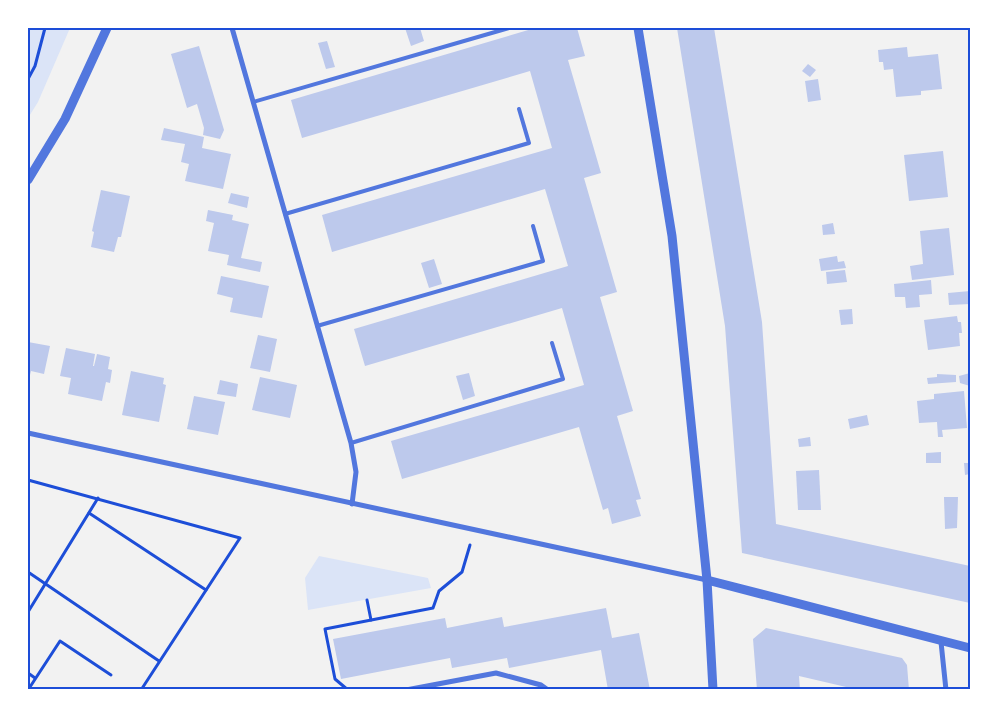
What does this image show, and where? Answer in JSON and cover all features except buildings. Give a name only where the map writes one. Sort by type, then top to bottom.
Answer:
[{"type":"street","points":[[28,180],[65,119],[108,28]]},
{"type":"street","points":[[232,28],[350,442],[356,472],[352,504]]},
{"type":"street","points":[[638,28],[672,236],[707,580],[713,690]]},
{"type":"street","points":[[28,433],[707,580],[970,648]]},
{"type":"street","points":[[941,642],[946,690]]},
{"type":"street","points":[[406,690],[496,673],[541,685],[548,690]]},
{"type":"lane","points":[[253,102],[509,28]]},
{"type":"lane","points":[[285,214],[529,143],[519,109]]},
{"type":"lane","points":[[318,326],[543,261],[533,226]]},
{"type":"lane","points":[[350,442],[563,379],[552,343]]},
{"type":"path","points":[[28,79],[35,66],[44,28]]},
{"type":"path","points":[[28,480],[240,538],[141,690]]},
{"type":"path","points":[[28,612],[98,498]]},
{"type":"path","points":[[89,513],[206,590]]},
{"type":"path","points":[[348,690],[335,678],[325,628],[433,608],[439,591],[462,572],[474,529]]},
{"type":"path","points":[[28,572],[160,661]]},
{"type":"path","points":[[367,600],[371,620]]},
{"type":"path","points":[[28,690],[60,641],[110,675]]},
{"type":"path","points":[[28,673],[35,678]]},
{"type":"shaded area","points":[[28,28],[70,28],[38,102],[28,118]]},
{"type":"shaded area","points":[[319,556],[428,578],[431,588],[308,610],[305,578]]}]
